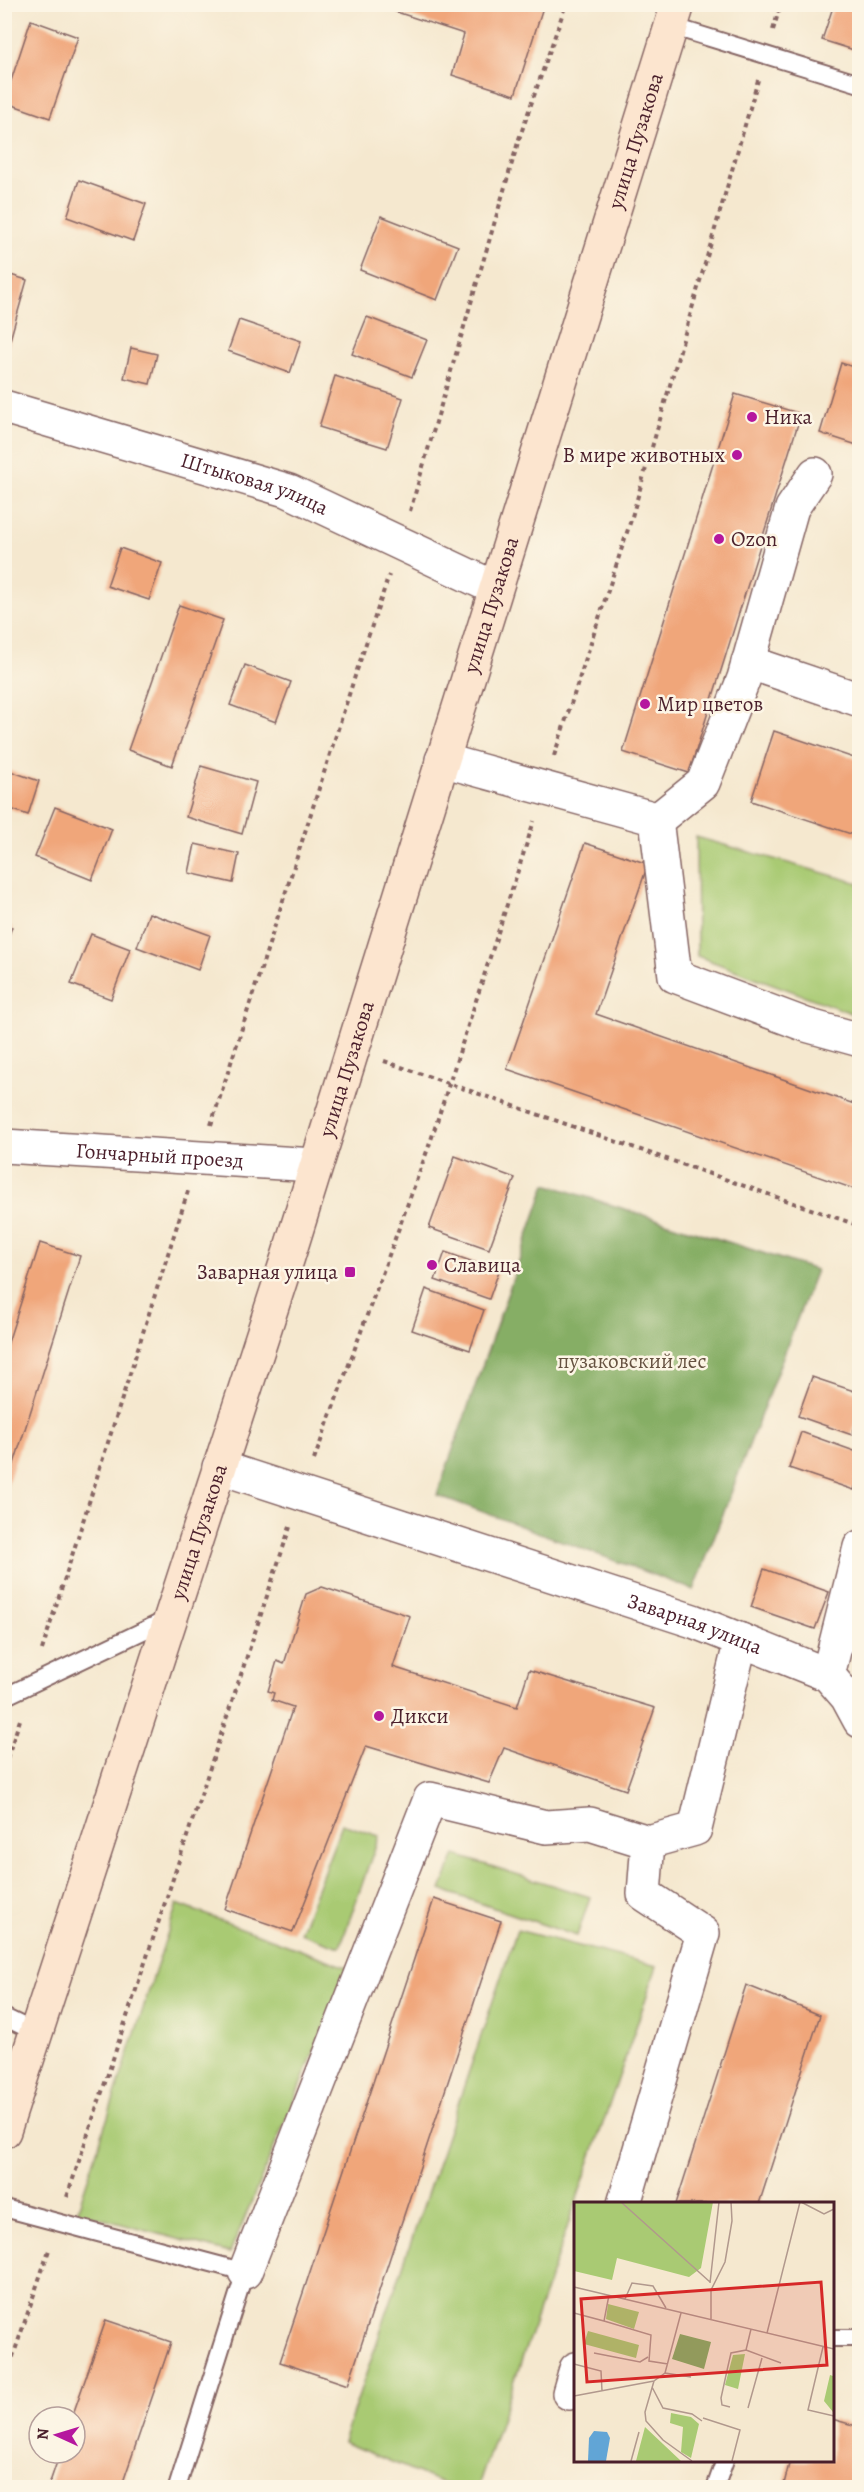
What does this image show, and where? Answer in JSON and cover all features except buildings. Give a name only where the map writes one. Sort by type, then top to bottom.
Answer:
[{"type":"street","name":"улица Пузакова","points":[[4,2131],[288,1257],[674,15]]},
{"type":"street","name":"Штыковая улица","points":[[4,407],[289,491],[495,588]]},
{"type":"street","points":[[656,821],[703,783],[748,662],[792,508],[815,474]]},
{"type":"street","points":[[748,662],[860,700]]},
{"type":"street","points":[[442,760],[656,819],[675,975],[806,1025],[860,1040]]},
{"type":"street","name":"Гончарный проезд","points":[[4,1146],[315,1165]]},
{"type":"street","name":"Заварная улица","points":[[219,1467],[693,1621],[828,1675],[847,1697],[860,1720]]},
{"type":"street","points":[[828,1675],[860,1546]]},
{"type":"street","points":[[245,2272],[430,1799],[546,1827],[590,1824],[648,1842],[695,1829],[741,1640]]},
{"type":"street","points":[[625,2202],[703,1933],[644,1894],[648,1842]]},
{"type":"lane","points":[[674,15],[765,55],[860,84]]},
{"type":"lane","points":[[4,1697],[169,1619]]},
{"type":"lane","points":[[4,2017],[35,2032]]},
{"type":"lane","points":[[4,2208],[245,2272],[177,2487]]},
{"type":"lane","points":[[834,2338],[860,2338]]},
{"type":"lane","points":[[715,2487],[723,2462]]},
{"type":"path","points":[[4,1767],[355,676],[400,543],[519,139],[566,4]]},
{"type":"path","points":[[4,2383],[302,1494],[430,1143],[631,520],[781,4]]},
{"type":"path","points":[[351,1050],[860,1226]]},
{"type":"green space","points":[[696,837],[859,883],[859,1016],[697,956]]},
{"type":"green space","name":"пузаковский лес","points":[[546,1184],[816,1270],[694,1590],[437,1495]]},
{"type":"green space","points":[[342,1824],[379,1836],[340,1947],[300,1933]]},
{"type":"green space","points":[[455,1855],[590,1897],[577,1936],[441,1890]]},
{"type":"green space","points":[[177,1904],[349,1968],[230,2253],[77,2212]]},
{"type":"green space","points":[[517,1930],[657,1966],[576,2202],[574,2202],[478,2487],[453,2487],[343,2442]]},
{"type":"place","name":"Ника","points":[[752,417]]},
{"type":"place","name":"В мире животных","points":[[737,455]]},
{"type":"place","name":"Ozon","points":[[719,539]]},
{"type":"place","name":"Мир цветов","points":[[645,704]]},
{"type":"place","name":"Славица","points":[[432,1265]]},
{"type":"place","name":"Заварная улица","points":[[350,1272]]},
{"type":"place","name":"Дикси","points":[[379,1716]]}]
